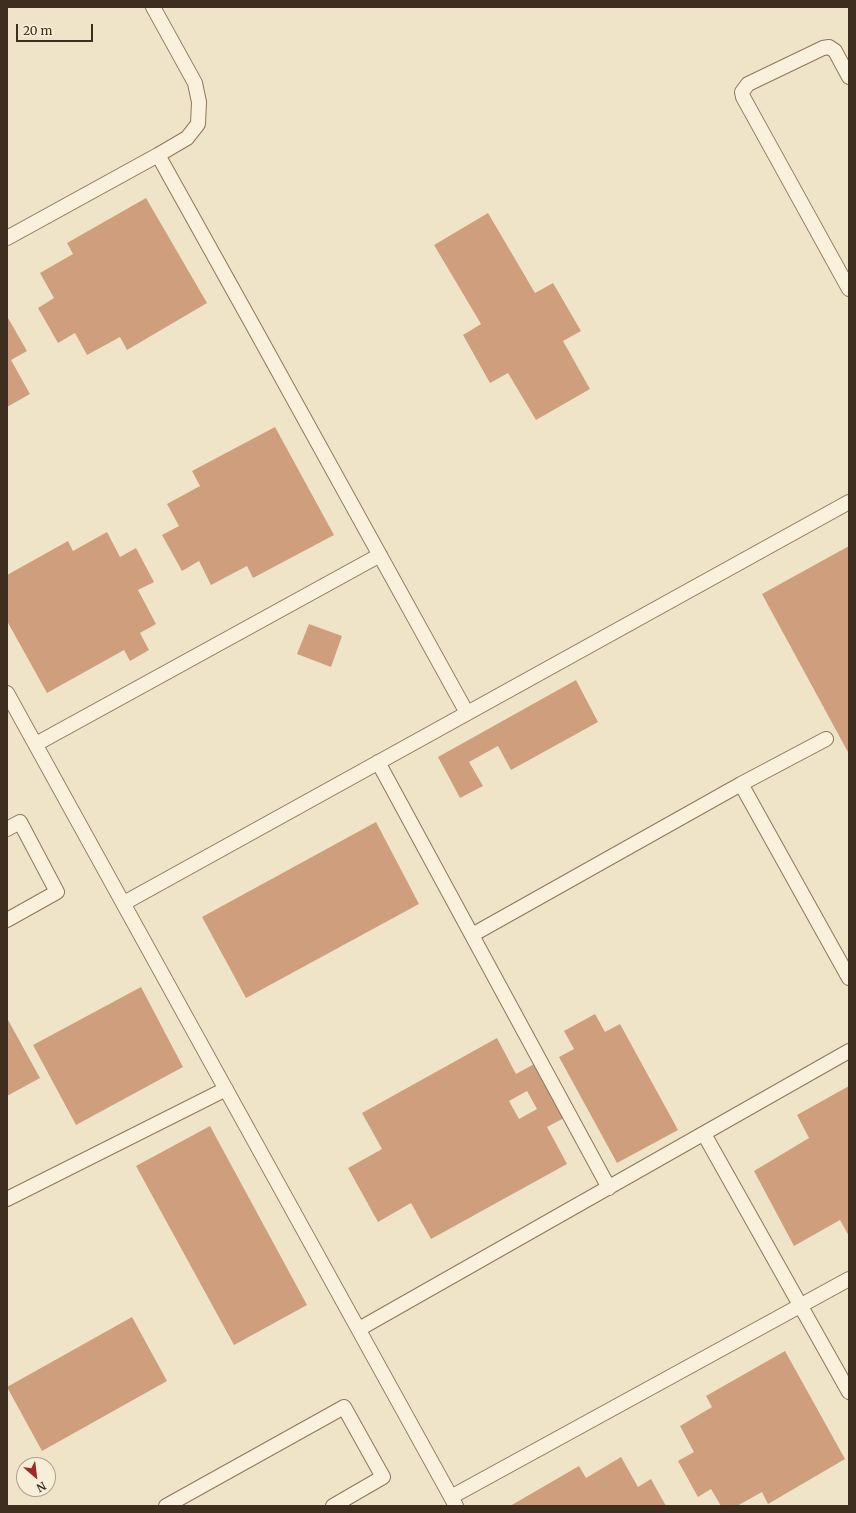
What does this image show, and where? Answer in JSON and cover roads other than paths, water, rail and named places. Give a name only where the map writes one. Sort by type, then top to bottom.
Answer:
[{"type":"lane","points":[[7,238],[187,138],[198,124],[199,102],[196,83],[153,7]]},
{"type":"lane","points":[[849,77],[835,51],[829,47],[823,48],[748,84],[742,92],[743,97],[849,289]]},
{"type":"lane","points":[[158,155],[467,713]]},
{"type":"lane","points":[[124,903],[849,502]]},
{"type":"lane","points":[[36,744],[380,555]]},
{"type":"lane","points":[[7,693],[454,1502],[849,1279]]},
{"type":"lane","points":[[472,935],[741,784],[826,739]]},
{"type":"lane","points":[[378,762],[609,1188]]},
{"type":"lane","points":[[741,784],[849,978]]},
{"type":"lane","points":[[7,829],[20,822],[57,892],[7,920]]},
{"type":"lane","points":[[359,1329],[849,1052]]},
{"type":"lane","points":[[7,1199],[226,1088]]},
{"type":"lane","points":[[704,1134],[849,1392]]},
{"type":"lane","points":[[166,1506],[344,1407],[383,1477],[333,1506]]}]
